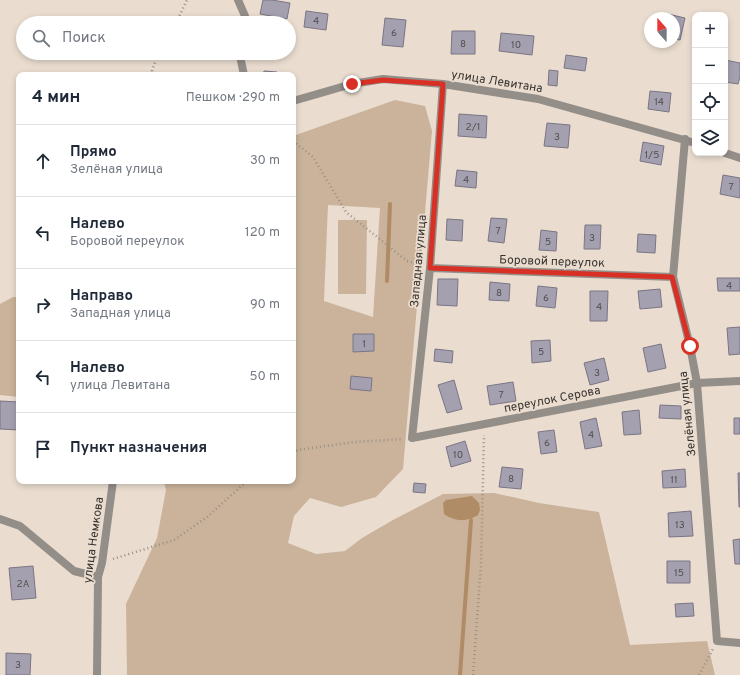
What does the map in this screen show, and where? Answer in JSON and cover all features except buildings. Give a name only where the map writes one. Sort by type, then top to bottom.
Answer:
[{"type":"street","points":[[238,0],[245,16]]},
{"type":"street","points":[[241,60],[243,72]]},
{"type":"street","name":"улица Левитана","points":[[296,100],[352,84],[383,80],[443,84],[538,99],[692,142]]},
{"type":"street","name":"Западная улица","points":[[412,438],[430,268],[443,84]]},
{"type":"street","name":"Зелёная улица","points":[[685,139],[672,277],[690,346],[697,383],[717,642]]},
{"type":"street","points":[[728,154],[740,158]]},
{"type":"street","name":"Боровой переулок","points":[[430,268],[672,277]]},
{"type":"street","name":"переулок Серова","points":[[412,438],[697,383],[740,381]]},
{"type":"street","name":"улица Немкова","points":[[97,675],[98,577],[102,563],[113,484]]},
{"type":"street","points":[[0,519],[20,526],[74,571],[98,577]]},
{"type":"street","points":[[717,642],[740,643]]},
{"type":"path","points":[[179,16],[187,0]]},
{"type":"path","points":[[152,72],[156,60]]},
{"type":"path","points":[[296,143],[313,157],[346,212],[407,261],[430,268]]},
{"type":"path","points":[[473,675],[481,565],[484,424]]},
{"type":"path","points":[[296,451],[354,442],[412,438]]},
{"type":"path","points":[[102,563],[174,540],[207,517],[244,484]]},
{"type":"path","points":[[699,675],[717,642]]},
{"type":"shaded area","points":[[395,100],[425,106],[432,131],[403,469],[376,497],[341,507],[310,498],[294,516],[288,543],[316,554],[345,551],[362,538],[443,494],[494,493],[539,503],[599,512],[630,645],[707,641],[715,675],[127,675],[126,604],[157,538],[166,490],[165,484],[296,484],[296,135]],"holes":[[[328,205],[380,208],[373,317],[324,301]]]},
{"type":"shaded area","points":[[338,220],[367,220],[366,294],[338,294]]},
{"type":"shaded area","points":[[13,297],[16,297],[16,397],[0,395],[0,304]]},
{"type":"shaded area","points":[[472,496],[479,503],[480,510],[478,515],[470,519],[457,520],[444,514],[443,503],[446,500]]},
{"type":"waterway","points":[[387,281],[390,204]]},
{"type":"waterway","points":[[460,675],[471,520]]},
{"type":"route","points":[[352,84],[383,80],[443,84],[430,268],[672,277],[690,346]]}]
